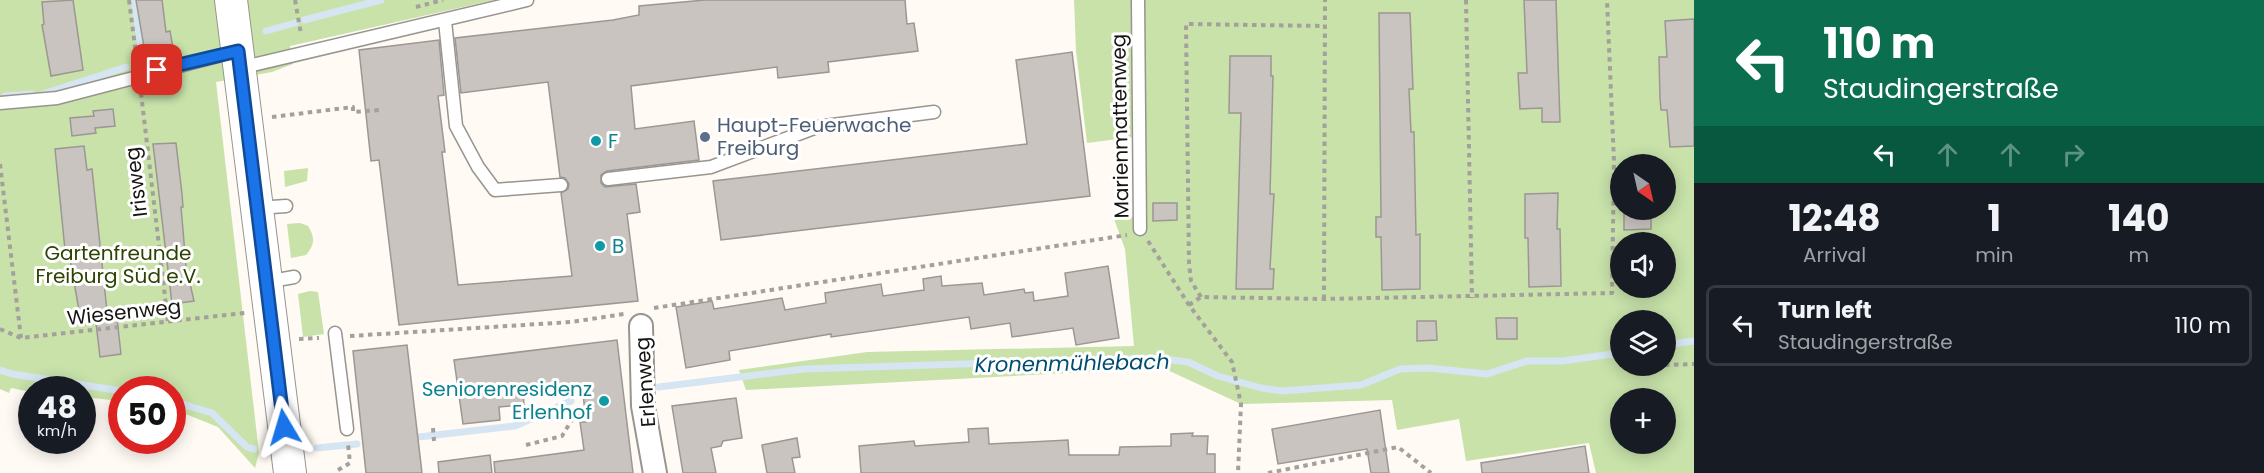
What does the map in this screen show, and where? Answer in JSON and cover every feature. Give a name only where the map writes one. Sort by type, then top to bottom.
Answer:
[{"type":"main road","points":[[231,0],[246,122],[271,207],[280,280],[290,473]]},
{"type":"street","name":"Erlenweg","points":[[638,317],[643,406],[655,473]]},
{"type":"lane","points":[[0,103],[57,98],[139,75],[445,21],[527,0]]},
{"type":"lane","name":"Marienmattenweg","points":[[1138,0],[1140,229]]},
{"type":"lane","points":[[445,21],[456,126],[478,167],[495,190],[561,185]]},
{"type":"lane","points":[[608,180],[711,167],[817,127],[934,112]]},
{"type":"lane","points":[[334,334],[347,429]]},
{"type":"path","name":"Irisweg","points":[[129,0],[168,322]]},
{"type":"path","points":[[295,0],[301,34]]},
{"type":"path","points":[[1324,0],[1324,299]]},
{"type":"path","points":[[1466,0],[1472,298]]},
{"type":"path","points":[[1189,304],[1201,297],[1472,298],[1612,293],[1614,162],[1607,0]]},
{"type":"path","points":[[1201,297],[1191,281],[1189,263],[1186,24],[1324,27]]},
{"type":"path","points":[[246,122],[353,107],[354,112],[380,110]]},
{"type":"path","points":[[0,164],[21,338]]},
{"type":"path","points":[[295,339],[334,334],[638,317],[1126,235],[1140,229]]},
{"type":"path","name":"Marienmattenweg","points":[[1140,229],[1189,304],[1224,347],[1234,368],[1240,397],[1238,473]]},
{"type":"path","name":"Wiesenweg","points":[[0,329],[21,338],[252,312]]},
{"type":"path","points":[[1676,365],[1694,364]]},
{"type":"path","points":[[526,444],[562,436],[573,418],[585,414]]},
{"type":"path","points":[[433,428],[435,441]]},
{"type":"path","points":[[338,470],[350,463],[348,444]]},
{"type":"path","points":[[1268,473],[1398,447],[1431,473]]},
{"type":"green space","name":"Gartenfreunde Freiburg Süd e.V.","points":[[0,0],[494,0],[290,46],[293,64],[272,72],[216,82],[259,453],[255,468],[218,427],[186,414],[186,376],[108,376],[108,400],[96,398],[96,376],[18,376],[18,389],[11,388],[9,393],[0,389]]},
{"type":"green space","points":[[1074,0],[1694,0],[1694,473],[1596,473],[1589,443],[1466,461],[1459,419],[1397,430],[1392,400],[1241,404],[1163,368],[746,390],[739,370],[867,352],[1134,346],[1125,249],[1114,219],[1138,216],[1134,137],[1087,143],[1076,51]]},
{"type":"green space","points":[[308,168],[307,181],[285,187],[284,171]]},
{"type":"green space","points":[[300,223],[308,226],[312,234],[311,248],[306,255],[291,258],[287,224]]},
{"type":"green space","points":[[318,292],[324,334],[303,337],[298,294]]},
{"type":"building","points":[[73,0],[83,70],[51,76],[42,25],[44,24],[42,2]]},
{"type":"building","points":[[136,0],[162,0],[166,32],[170,31],[173,48],[145,53]]},
{"type":"building","points":[[705,0],[905,0],[907,24],[914,23],[918,51],[828,62],[829,72],[778,78],[777,67],[631,86],[635,129],[694,121],[699,160],[607,171],[601,175],[601,183],[605,187],[636,184],[640,212],[627,214],[638,301],[399,325],[379,160],[371,161],[359,50],[439,40],[444,95],[438,96],[445,152],[442,152],[458,285],[572,276],[561,193],[568,189],[569,184],[565,178],[560,177],[548,82],[461,93],[455,38],[613,20],[639,15],[639,6]]},
{"type":"building","points":[[1524,0],[1556,0],[1560,122],[1542,122],[1542,108],[1520,109],[1518,73],[1527,73]]},
{"type":"building","points":[[1379,13],[1410,13],[1413,89],[1409,89],[1411,132],[1414,132],[1416,235],[1420,234],[1420,289],[1382,290],[1381,237],[1376,237],[1376,217],[1381,217]]},
{"type":"building","points":[[1694,19],[1694,146],[1670,147],[1667,110],[1661,110],[1660,98],[1659,57],[1667,57],[1665,21]]},
{"type":"building","points":[[1072,52],[1090,196],[721,240],[713,181],[1027,144],[1016,60]]},
{"type":"building","points":[[1230,56],[1271,56],[1271,76],[1273,76],[1270,194],[1274,194],[1270,269],[1274,269],[1273,289],[1236,289],[1241,113],[1229,113]]},
{"type":"building","points":[[113,109],[115,126],[95,128],[96,133],[72,136],[70,118],[94,116],[93,111]]},
{"type":"building","points":[[176,143],[182,194],[186,266],[194,301],[172,304],[153,144]]},
{"type":"building","points":[[84,146],[87,170],[92,169],[107,311],[116,310],[121,354],[100,357],[96,323],[85,325],[83,315],[80,316],[70,259],[66,260],[55,149]]},
{"type":"building","points":[[1558,193],[1557,229],[1560,229],[1561,286],[1529,287],[1528,238],[1525,238],[1525,194]]},
{"type":"building","points":[[1153,203],[1177,203],[1177,220],[1153,221]]},
{"type":"building","points":[[1624,220],[1651,220],[1651,229],[1624,230]]},
{"type":"building","points":[[1108,266],[1119,338],[1076,345],[1073,328],[1012,337],[1010,323],[971,329],[969,317],[831,337],[831,334],[729,351],[730,360],[686,368],[676,307],[712,301],[714,309],[782,298],[785,310],[826,303],[825,293],[881,284],[883,296],[924,290],[923,279],[941,276],[942,286],[982,283],[984,295],[1024,289],[1025,293],[1033,292],[1034,301],[1068,296],[1065,273]]},
{"type":"building","points":[[1496,318],[1517,318],[1517,339],[1497,339]]},
{"type":"building","points":[[1417,321],[1436,321],[1437,340],[1417,341]]},
{"type":"building","name":"Seniorenresidenz Erlenhof","points":[[617,340],[633,473],[495,473],[494,462],[584,450],[580,422],[586,422],[582,384],[523,391],[524,405],[499,407],[500,420],[463,424],[454,360]]},
{"type":"building","points":[[407,345],[422,473],[366,473],[353,351]]},
{"type":"building","points":[[736,398],[742,438],[723,441],[721,446],[711,448],[716,473],[683,473],[672,406]]},
{"type":"building","points":[[1380,410],[1389,473],[1371,473],[1367,449],[1278,464],[1272,429]]},
{"type":"building","points":[[988,428],[989,444],[1068,440],[1069,455],[1119,455],[1120,447],[1171,446],[1171,434],[1193,433],[1192,436],[1208,436],[1207,454],[1215,454],[1215,473],[861,473],[859,446],[914,441],[915,446],[969,442],[968,429]]},
{"type":"building","points":[[797,438],[800,457],[792,458],[795,473],[767,473],[762,445]]},
{"type":"building","points":[[1585,446],[1589,473],[1482,473],[1481,463]]},
{"type":"building","points":[[490,455],[492,473],[439,473],[438,462]]},
{"type":"waterway","points":[[134,0],[142,55]]},
{"type":"waterway","points":[[304,20],[381,0]]},
{"type":"waterway","points":[[266,31],[295,23]]},
{"type":"waterway","points":[[43,94],[126,67]]},
{"type":"waterway","points":[[5,96],[32,94]]},
{"type":"waterway","name":"Kronenmühlebach","points":[[1676,343],[1694,341]]},
{"type":"waterway","name":"Kronenmühlebach","points":[[659,387],[804,369],[1155,358],[1188,362],[1218,376],[1261,388],[1282,391],[1361,385],[1400,369],[1429,368],[1487,374],[1527,361],[1562,361],[1610,354]]},
{"type":"waterway","name":"Kronenmühlebach","points":[[0,370],[12,374],[108,389]]},
{"type":"waterway","name":"Kronenmühlebach","points":[[410,438],[515,426],[571,401]]},
{"type":"waterway","name":"Kronenmühlebach","points":[[186,405],[212,413],[247,447],[254,449]]},
{"type":"waterway","name":"Kronenmühlebach","points":[[317,448],[357,444]]},
{"type":"place","name":"Haupt-Feuerwache Freiburg","points":[[705,137]]},
{"type":"place","name":"F","points":[[596,141]]},
{"type":"place","name":"B","points":[[600,246]]},
{"type":"place","name":"Seniorenresidenz Erlenhof","points":[[604,401]]},
{"type":"route","points":[[157,70],[238,51],[255,208],[284,427]]}]
